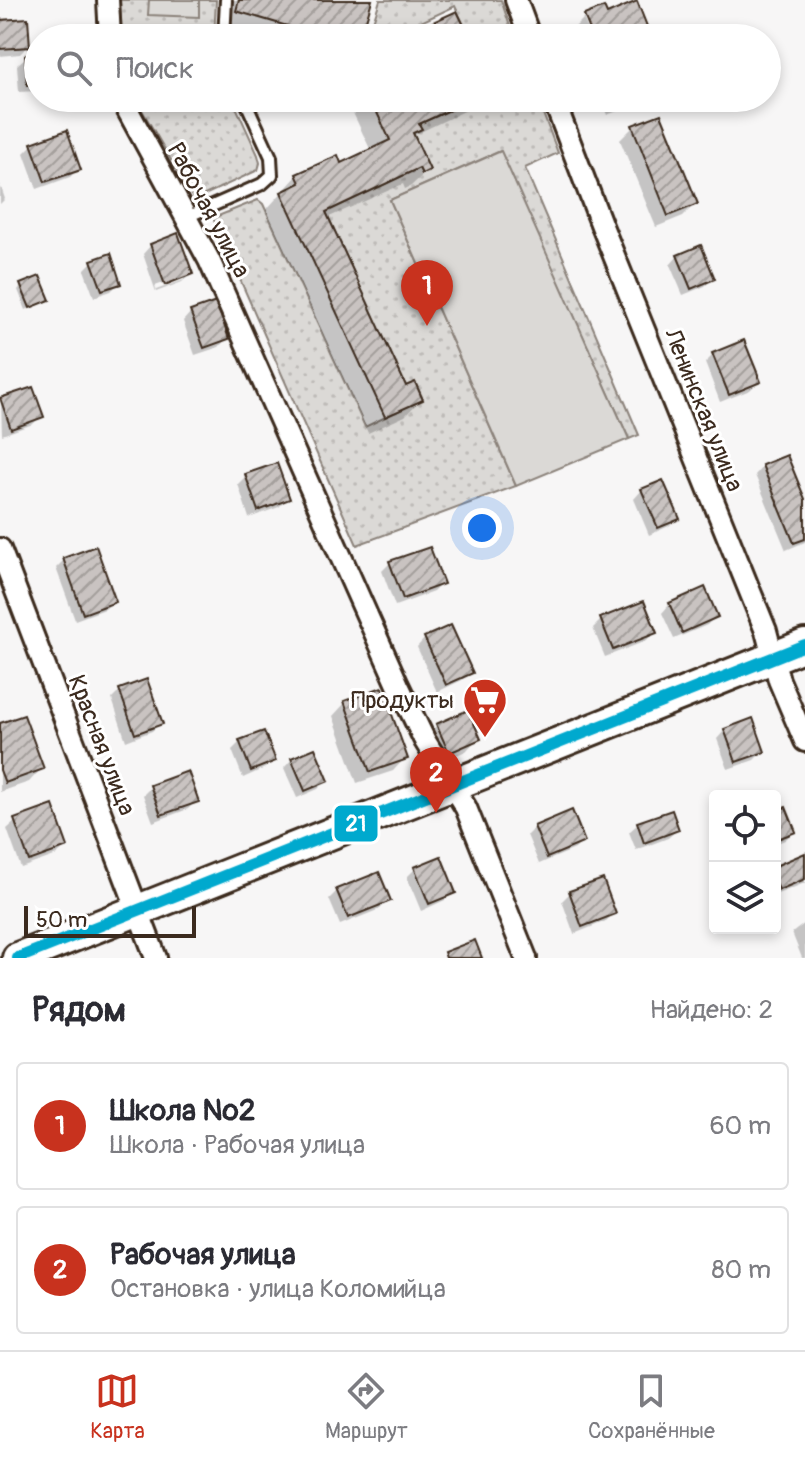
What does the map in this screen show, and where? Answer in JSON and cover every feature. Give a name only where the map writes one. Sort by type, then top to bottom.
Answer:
[{"type":"main road","points":[[18,958],[805,645]]},
{"type":"street","points":[[108,0],[109,24]]},
{"type":"street","points":[[516,0],[525,24]]},
{"type":"street","name":"Рабочая улица","points":[[127,112],[187,217],[241,330],[398,685],[425,741],[466,808],[526,958]]},
{"type":"street","name":"Ленинская улица","points":[[558,112],[766,631],[779,680],[805,741]]},
{"type":"street","name":"Красная улица","points":[[0,549],[156,958]]},
{"type":"lane","points":[[225,24],[226,0]]},
{"type":"lane","points":[[187,217],[262,184],[272,175],[271,157],[250,112]]},
{"type":"shaded area","points":[[120,0],[216,0],[215,24],[121,24]]},
{"type":"shaded area","points":[[149,0],[199,0],[199,17],[148,15]]},
{"type":"shaded area","points":[[380,0],[501,0],[509,24],[463,24],[455,6],[417,24],[372,24]]},
{"type":"shaded area","points":[[143,112],[238,112],[258,155],[258,170],[194,200]]},
{"type":"shaded area","points":[[445,112],[542,112],[558,153],[525,168],[639,435],[629,439],[500,151],[390,200],[516,486],[357,545],[213,218],[258,200],[263,204],[365,427],[423,399],[415,382],[406,386],[326,212],[419,168],[422,174],[430,171],[413,133],[421,129],[419,124]]},
{"type":"shaded area","points":[[501,151],[629,439],[516,486],[390,200]]},
{"type":"building","points":[[239,0],[372,0],[365,24],[280,24],[236,11]]},
{"type":"building","points":[[637,1],[646,24],[588,24],[584,15],[604,7],[607,14]]},
{"type":"building","points":[[457,11],[463,24],[429,24]]},
{"type":"building","points":[[28,18],[28,24],[24,24],[24,47],[0,49],[0,20]]},
{"type":"building","points":[[377,112],[445,112],[419,124],[422,129],[413,133],[430,170],[422,174],[419,168],[326,212],[406,386],[415,382],[423,400],[385,417],[281,192],[300,183],[296,174],[338,155],[341,163],[390,140]]},
{"type":"building","points":[[661,114],[698,204],[668,216],[632,125]]},
{"type":"building","points":[[67,130],[81,170],[45,182],[31,143]]},
{"type":"building","points":[[178,233],[193,274],[165,285],[150,244]]},
{"type":"building","points":[[701,245],[715,279],[691,289],[677,255]]},
{"type":"building","points":[[111,253],[121,284],[102,290],[91,260]]},
{"type":"building","points":[[40,276],[50,300],[30,308],[20,284]]},
{"type":"building","points":[[216,302],[229,339],[204,348],[190,311]]},
{"type":"building","points":[[744,340],[761,382],[729,395],[712,353]]},
{"type":"building","points":[[33,387],[44,417],[11,429],[0,398]]},
{"type":"building","points":[[787,455],[805,499],[805,539],[794,543],[762,465]]},
{"type":"building","points":[[277,463],[290,499],[258,511],[245,474]]},
{"type":"building","points":[[663,480],[680,519],[658,528],[641,489]]},
{"type":"building","points":[[96,546],[116,602],[83,614],[63,558]]},
{"type":"building","points":[[430,547],[444,584],[403,599],[389,561]]},
{"type":"building","points":[[705,587],[718,617],[682,633],[669,603]]},
{"type":"building","points":[[644,601],[657,633],[613,650],[600,618]]},
{"type":"building","points":[[451,625],[473,673],[446,685],[424,637]]},
{"type":"building","points":[[147,679],[163,724],[135,734],[119,689]]},
{"type":"building","points":[[382,687],[408,759],[370,772],[344,701]]},
{"type":"building","points":[[468,710],[481,739],[449,753],[436,724]]},
{"type":"building","points":[[24,715],[44,769],[5,783],[0,770],[0,723]]},
{"type":"building","points":[[753,718],[765,752],[736,762],[724,729]]},
{"type":"building","points":[[264,731],[276,761],[251,771],[239,740]]},
{"type":"building","points":[[315,748],[329,781],[305,791],[291,758]]},
{"type":"building","points":[[188,771],[199,802],[161,815],[150,785]]},
{"type":"building","points":[[53,805],[68,847],[29,861],[14,819]]},
{"type":"building","points":[[786,807],[796,832],[781,838],[781,809]]},
{"type":"building","points":[[572,810],[585,842],[547,858],[534,826]]},
{"type":"building","points":[[672,810],[679,830],[644,843],[637,822]]},
{"type":"building","points":[[805,853],[805,879],[781,889],[781,863]]},
{"type":"building","points":[[441,856],[456,893],[429,904],[414,867]]},
{"type":"building","points":[[379,872],[391,901],[348,918],[336,889]]},
{"type":"building","points":[[603,879],[616,914],[582,927],[569,891]]},
{"type":"building","points":[[475,940],[482,958],[446,958],[444,952]]},
{"type":"transit line","name":"21","points":[[18,958],[805,645]]},
{"type":"place","name":"Школа №2","points":[[427,326]]},
{"type":"place","name":"Продукты","points":[[485,739]]},
{"type":"place","name":"Рабочая улица","points":[[436,813]]}]
